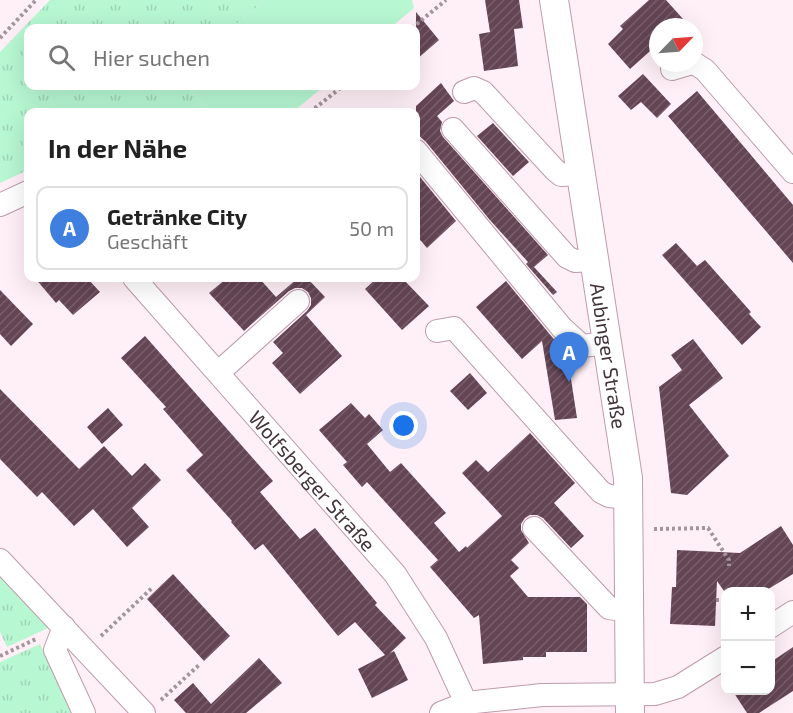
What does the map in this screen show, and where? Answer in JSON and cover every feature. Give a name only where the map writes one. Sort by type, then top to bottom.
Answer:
[{"type":"main road","name":"Aubinger Straße","points":[[554,0],[628,478],[630,704]]},
{"type":"street","points":[[703,69],[793,172]]},
{"type":"street","points":[[464,92],[474,88],[483,92],[561,175],[581,174]]},
{"type":"street","points":[[453,129],[567,257],[575,261],[595,260]]},
{"type":"street","points":[[420,156],[562,328],[582,345],[608,343]]},
{"type":"street","points":[[0,205],[24,194]]},
{"type":"street","name":"Wolfsberger Straße","points":[[138,282],[395,574],[436,638],[466,703]]},
{"type":"street","points":[[219,372],[298,302]]},
{"type":"street","points":[[437,331],[454,328],[601,492],[609,496],[628,498]]},
{"type":"street","points":[[534,528],[609,608],[629,611]]},
{"type":"street","points":[[0,560],[64,627],[150,709]]},
{"type":"street","points":[[775,624],[793,612]]},
{"type":"street","points":[[64,627],[55,650],[84,713]]},
{"type":"street","points":[[441,713],[466,703],[542,695],[630,704],[678,687],[721,660]]},
{"type":"path","points":[[0,38],[36,0]]},
{"type":"path","points":[[417,24],[446,0]]},
{"type":"path","points":[[315,108],[338,90]]},
{"type":"path","points":[[629,529],[708,528],[729,560],[729,566]]},
{"type":"path","points":[[96,640],[152,588]]},
{"type":"path","points":[[716,600],[721,600]]},
{"type":"path","points":[[150,709],[200,664]]},
{"type":"green space","points":[[50,0],[265,0],[237,24],[27,24]]},
{"type":"green space","points":[[265,0],[412,0],[414,8],[395,24],[237,24]]},
{"type":"green space","points":[[24,27],[24,90],[191,90],[206,108],[24,108],[24,172],[0,183],[0,52]]},
{"type":"green space","points":[[191,90],[319,90],[298,108],[206,108]]},
{"type":"green space","points":[[0,575],[57,624],[7,647],[0,632]]},
{"type":"green space","points":[[40,644],[73,713],[0,713],[0,662]]},
{"type":"building","points":[[485,0],[519,0],[523,28],[514,29],[518,66],[484,71],[479,34],[490,32]]},
{"type":"building","points":[[649,0],[666,0],[682,18],[649,18],[649,52],[630,69],[608,44],[623,29],[620,26]]},
{"type":"building","points":[[416,12],[439,40],[420,57],[420,24],[416,24]]},
{"type":"building","points":[[643,74],[671,104],[657,118],[641,102],[631,110],[618,96]]},
{"type":"building","points":[[441,83],[454,101],[437,116],[442,122],[440,131],[443,137],[548,255],[534,267],[557,292],[553,295],[526,264],[528,262],[420,137],[420,108],[416,106]]},
{"type":"building","points":[[697,91],[793,205],[793,263],[668,116]]},
{"type":"building","points":[[493,123],[529,162],[513,176],[477,136]]},
{"type":"building","points":[[420,177],[456,221],[427,248],[420,240]]},
{"type":"building","points":[[676,243],[697,266],[705,260],[751,312],[749,314],[761,327],[742,345],[662,255]]},
{"type":"building","points":[[506,281],[567,353],[577,418],[555,420],[542,341],[522,359],[476,307]]},
{"type":"building","points":[[38,282],[91,282],[100,292],[73,315],[59,300],[56,303]]},
{"type":"building","points":[[222,282],[263,282],[276,297],[293,282],[311,282],[325,297],[306,315],[342,356],[300,394],[272,363],[283,353],[273,342],[307,311],[311,305],[308,292],[302,288],[289,291],[244,331],[209,293]]},
{"type":"building","points":[[373,282],[406,282],[429,306],[402,330],[365,289]]},
{"type":"building","points":[[0,290],[33,324],[11,346],[0,334]]},
{"type":"building","points":[[145,336],[273,481],[260,492],[300,539],[315,528],[377,603],[375,605],[406,638],[390,653],[394,651],[408,680],[372,698],[358,669],[385,655],[355,622],[338,636],[263,544],[255,550],[186,470],[203,455],[163,409],[166,407],[121,358]]},
{"type":"building","points":[[693,339],[723,378],[689,405],[729,456],[687,495],[671,493],[659,387],[682,370],[671,355]]},
{"type":"building","points":[[470,373],[487,393],[468,410],[450,391]]},
{"type":"building","points":[[0,389],[79,469],[104,446],[132,476],[145,463],[161,480],[132,508],[149,527],[127,547],[93,509],[74,526],[42,492],[37,497],[0,459]]},
{"type":"building","points":[[351,403],[365,418],[369,414],[383,430],[367,444],[390,472],[401,463],[446,513],[434,523],[459,552],[466,546],[467,548],[502,516],[462,473],[476,460],[488,472],[530,433],[575,483],[554,503],[584,536],[571,548],[543,518],[530,515],[521,524],[521,530],[529,543],[511,560],[519,568],[510,576],[528,597],[580,597],[587,604],[587,652],[546,652],[546,657],[523,657],[523,660],[483,664],[479,615],[474,618],[430,567],[438,560],[367,482],[362,487],[343,465],[347,462],[319,430]]},
{"type":"building","points":[[108,408],[123,425],[102,444],[87,427]]},
{"type":"building","points":[[781,526],[793,545],[793,574],[772,587],[721,587],[717,581],[715,626],[670,624],[672,587],[676,587],[677,550],[740,553]]},
{"type":"building","points":[[173,574],[230,636],[204,661],[147,599]]},
{"type":"building","points":[[793,647],[793,691],[759,713],[747,713],[735,695],[775,695],[775,659]]},
{"type":"building","points":[[259,658],[282,683],[246,713],[186,713],[174,700],[193,683],[211,704]]},
{"type":"place","name":"Getränke City","points":[[569,382]]}]
